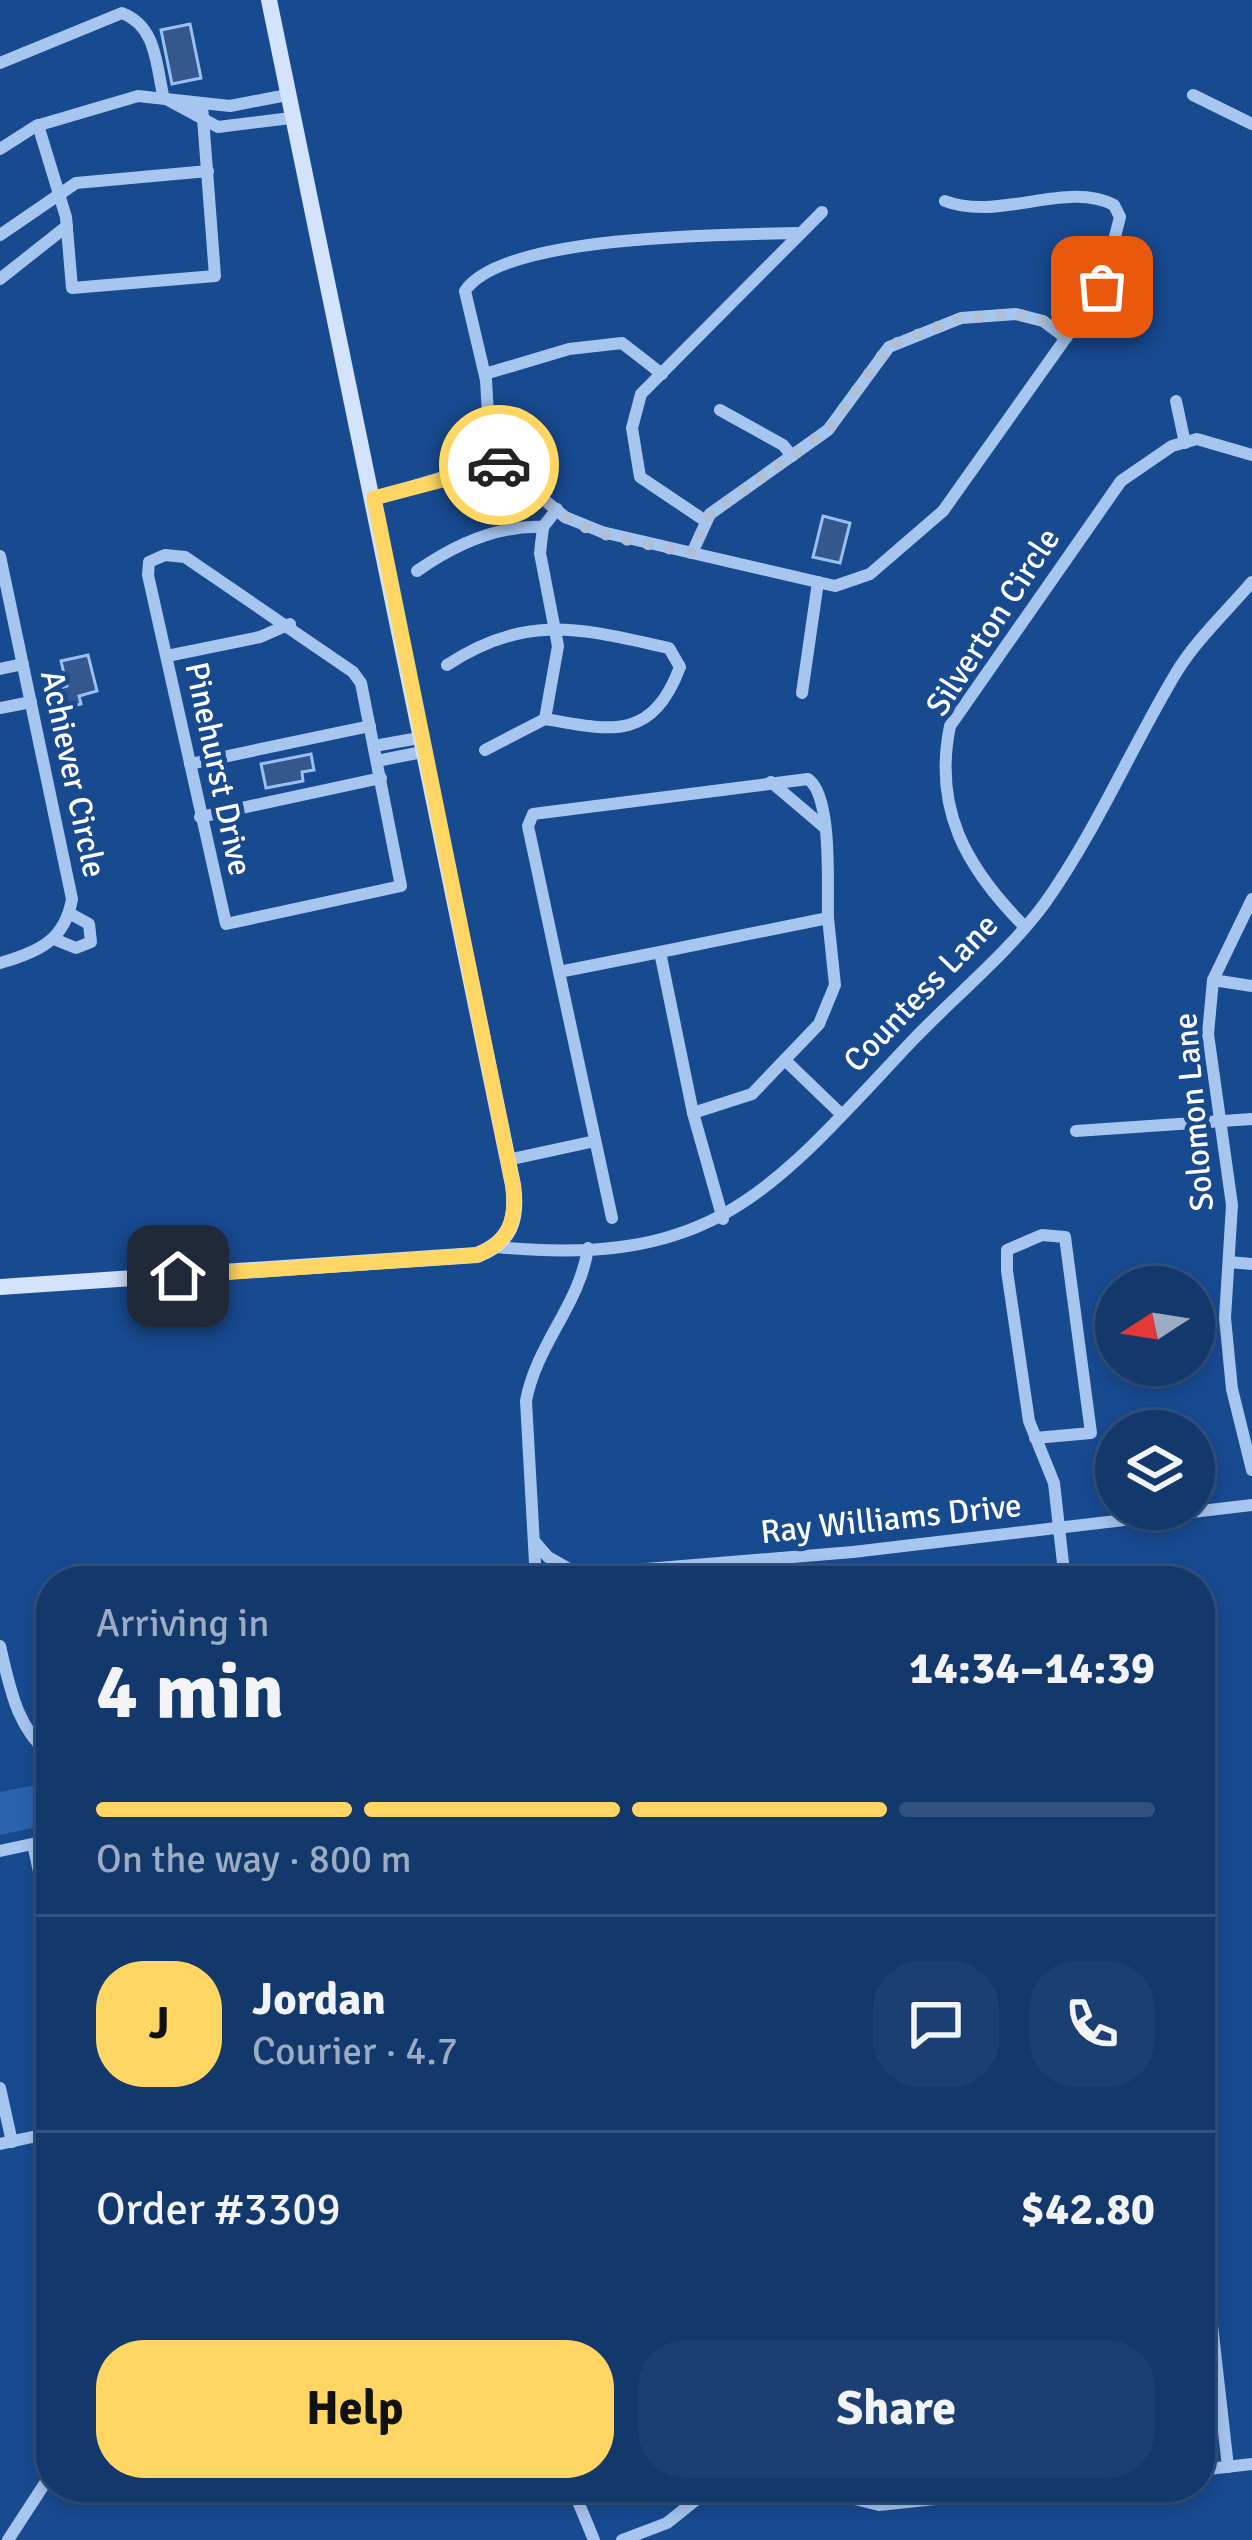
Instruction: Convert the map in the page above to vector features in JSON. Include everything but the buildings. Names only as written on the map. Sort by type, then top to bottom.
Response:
[{"type":"main road","points":[[0,1288],[422,1259],[496,1247],[514,1213],[508,1160],[374,498],[268,0]]},
{"type":"street","points":[[0,63],[122,13],[137,19],[150,37],[163,95],[203,121],[218,127],[291,118]]},
{"type":"street","points":[[0,148],[38,125],[105,104],[163,95],[230,106],[287,95]]},
{"type":"street","points":[[1192,95],[1252,124]]},
{"type":"street","points":[[38,125],[68,226],[72,288],[215,276],[202,105]]},
{"type":"street","points":[[0,235],[60,189],[99,178],[208,171]]},
{"type":"street","points":[[374,498],[491,466],[513,470],[557,509],[602,532],[818,582],[848,584],[870,574],[943,511],[1066,338],[1109,272],[1120,217],[1114,205],[1091,197],[971,211],[945,201]]},
{"type":"street","points":[[704,520],[640,477],[634,464],[632,428],[641,394],[796,232],[822,212]]},
{"type":"street","points":[[0,280],[68,226]]},
{"type":"street","points":[[491,466],[485,374],[465,291],[474,278],[538,254],[636,242],[796,232]]},
{"type":"street","points":[[692,553],[704,520],[833,424],[889,346],[961,318],[1016,314],[1043,321],[1066,338]]},
{"type":"street","points":[[485,374],[569,349],[622,343],[662,374]]},
{"type":"street","points":[[1176,401],[1185,442],[1197,439],[1252,455]]},
{"type":"street","points":[[720,410],[783,445],[792,456]]},
{"type":"street","name":"Silverton Circle","points":[[1023,925],[990,891],[964,853],[941,769],[950,727],[1121,481],[1185,442]]},
{"type":"street","points":[[545,719],[558,646],[540,553],[543,527],[557,509]]},
{"type":"street","points":[[417,571],[446,551],[489,534],[543,527]]},
{"type":"street","name":"Achiever Circle","points":[[0,556],[70,879],[69,913],[54,939]]},
{"type":"street","name":"Pinehurst Drive","points":[[185,557],[290,624],[353,672],[370,726],[401,886],[234,926],[221,917],[167,656],[148,574],[154,558],[185,557]]},
{"type":"street","points":[[802,693],[818,582]]},
{"type":"street","name":"Countess Lane","points":[[496,1247],[631,1244],[722,1219],[780,1180],[1055,886],[1179,669],[1252,582]]},
{"type":"street","points":[[167,656],[260,637],[290,624]]},
{"type":"street","points":[[447,664],[487,639],[573,628],[669,648],[680,667],[669,695],[636,725],[598,729],[545,719],[485,750]]},
{"type":"street","points":[[0,669],[22,664]]},
{"type":"street","points":[[0,708],[31,702]]},
{"type":"street","points":[[190,764],[370,726]]},
{"type":"street","points":[[376,754],[421,745]]},
{"type":"street","points":[[200,817],[381,778]]},
{"type":"street","points":[[612,1219],[528,826],[533,814],[808,779],[818,785],[824,828],[835,985],[830,1005],[787,1062],[752,1094],[693,1113]]},
{"type":"street","points":[[771,782],[824,828]]},
{"type":"street","name":"Solomon Lane","points":[[1252,899],[1213,980],[1208,1034],[1232,1205],[1226,1318],[1232,1389],[1252,1470]]},
{"type":"street","points":[[0,963],[43,949],[54,939],[76,947],[91,942],[88,925],[69,913]]},
{"type":"street","points":[[559,973],[828,919]]},
{"type":"street","points":[[660,952],[693,1113],[722,1219]]},
{"type":"street","points":[[1213,980],[1252,986]]},
{"type":"street","points":[[787,1062],[842,1115]]},
{"type":"street","points":[[1076,1131],[1252,1119]]},
{"type":"street","points":[[508,1160],[595,1141]]},
{"type":"street","points":[[1035,1438],[1091,1433],[1065,1238],[1042,1235],[1007,1250],[1035,1438],[1054,1483],[1062,1566]]},
{"type":"street","points":[[535,1566],[529,1387],[584,1275],[588,1248]]},
{"type":"street","points":[[1229,1262],[1252,1264]]},
{"type":"street","name":"Ray Williams Drive","points":[[762,1566],[1252,1505]]},
{"type":"street","points":[[534,1541],[561,1566]]},
{"type":"street","points":[[0,1646],[14,1706],[36,1743]]},
{"type":"street","points":[[0,1851],[36,1843]]},
{"type":"street","points":[[33,1844],[36,1858]]},
{"type":"street","points":[[0,2089],[6,2143],[36,2137]]},
{"type":"street","points":[[1215,2379],[1228,2467]]},
{"type":"street","points":[[1215,2468],[1252,2464]]},
{"type":"street","points":[[8,2540],[36,2497]]},
{"type":"street","points":[[578,2502],[594,2540]]},
{"type":"street","points":[[622,2540],[667,2523],[693,2502]]},
{"type":"street","points":[[867,2502],[907,2502]]},
{"type":"shaded area","points":[[190,24],[201,78],[172,84],[161,30]]},
{"type":"shaded area","points":[[823,516],[850,523],[840,563],[813,557]]},
{"type":"shaded area","points":[[88,655],[97,691],[79,696],[81,704],[59,710],[54,690],[67,686],[61,661]]},
{"type":"shaded area","points":[[311,754],[314,770],[302,772],[303,781],[266,788],[261,764]]},
{"type":"shaded area","points":[[36,1785],[36,1827],[0,1835],[0,1792]]},
{"type":"way so far","points":[[499,465],[525,478],[566,517],[602,532],[692,553],[704,520],[828,430],[889,346],[961,318],[1016,314],[1043,321],[1066,338],[1102,287]]},
{"type":"route","points":[[178,1276],[477,1255],[496,1247],[510,1230],[513,1185],[417,729],[374,498],[473,468],[499,465]]}]
